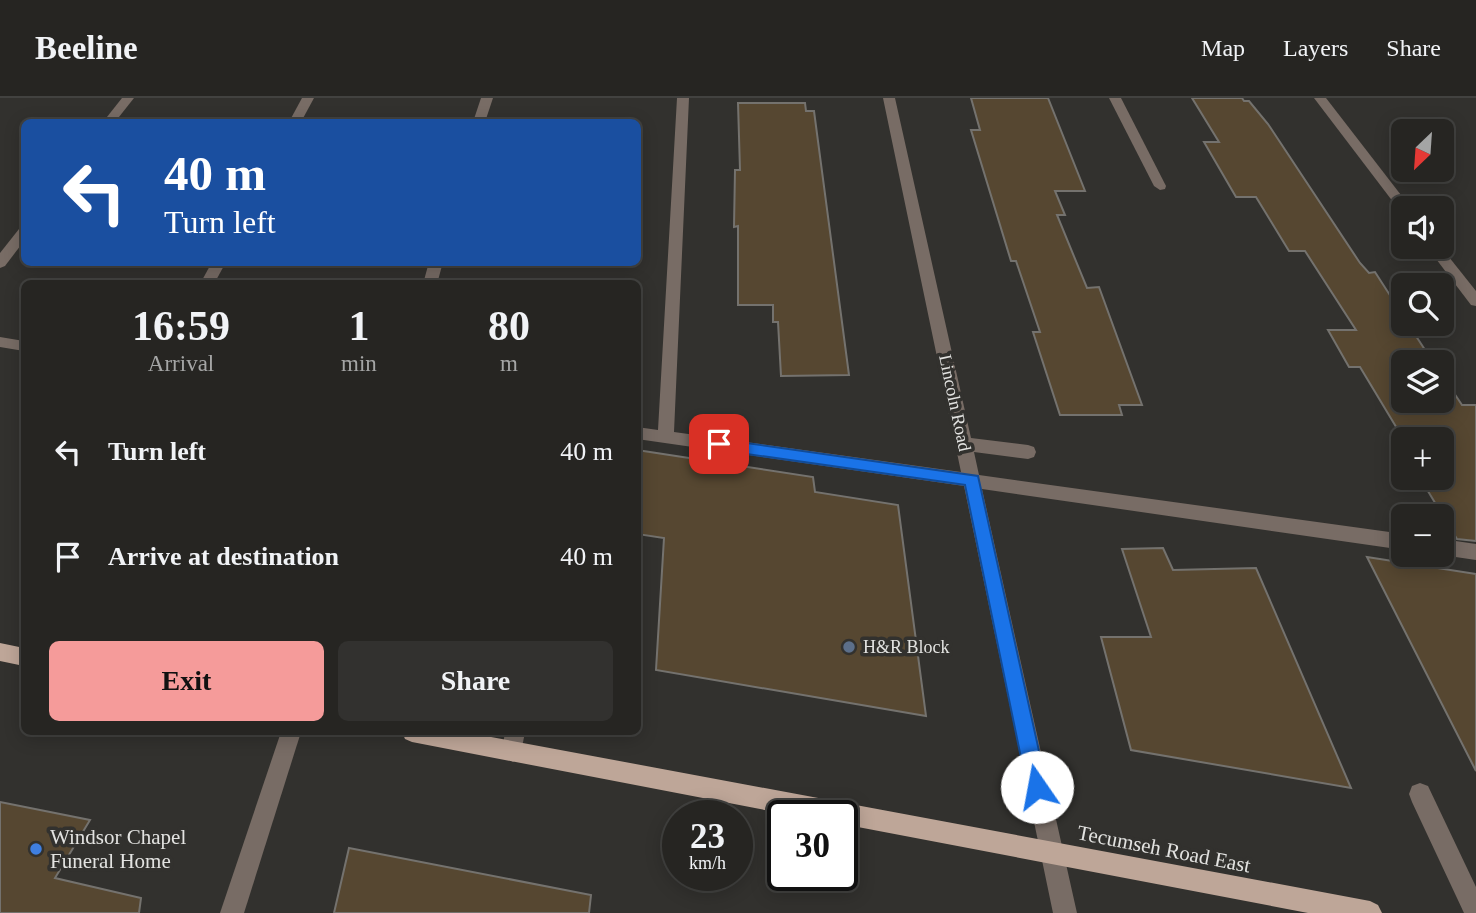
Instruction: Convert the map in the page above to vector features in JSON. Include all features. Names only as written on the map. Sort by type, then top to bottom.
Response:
[{"type":"main road","points":[[0,652],[21,656]]},
{"type":"main road","name":"Tecumseh Road East","points":[[446,735],[514,741],[1052,853],[1370,913]]},
{"type":"street","points":[[111,119],[128,98]]},
{"type":"street","points":[[297,119],[308,98]]},
{"type":"street","points":[[480,119],[487,98]]},
{"type":"street","points":[[666,437],[683,98]]},
{"type":"street","name":"Lincoln Road","points":[[889,98],[1065,913]]},
{"type":"street","points":[[1115,98],[1160,186]]},
{"type":"street","points":[[1320,98],[1396,196]]},
{"type":"street","points":[[0,263],[21,236]]},
{"type":"street","points":[[1443,259],[1476,301]]},
{"type":"street","points":[[0,342],[21,346]]},
{"type":"street","points":[[641,434],[1391,540]]},
{"type":"street","points":[[964,444],[1028,452]]},
{"type":"street","points":[[1454,549],[1476,552]]},
{"type":"street","points":[[232,913],[290,735]]},
{"type":"street","points":[[1420,794],[1476,913]]},
{"type":"building","points":[[971,98],[1048,98],[1085,191],[1055,191],[1065,215],[1057,215],[1087,288],[1099,287],[1142,405],[1119,405],[1122,415],[1060,415],[1033,332],[1040,332],[1016,261],[1011,261],[971,130],[980,130]]},
{"type":"building","points":[[1192,98],[1242,98],[1249,101],[1268,124],[1360,263],[1369,273],[1375,272],[1391,297],[1391,336],[1416,336],[1425,350],[1391,350],[1391,413],[1454,413],[1454,393],[1462,405],[1476,405],[1476,541],[1457,539],[1454,534],[1454,504],[1436,504],[1427,490],[1454,490],[1454,427],[1396,427],[1360,367],[1349,367],[1328,330],[1356,330],[1305,251],[1289,251],[1256,197],[1236,197],[1204,142],[1219,142]]},
{"type":"building","points":[[738,103],[805,103],[806,111],[814,111],[849,375],[781,376],[778,322],[773,322],[773,305],[738,305],[738,226],[734,227],[735,170],[740,170]]},
{"type":"building","points":[[641,451],[813,477],[815,492],[898,505],[926,716],[656,670],[664,538],[641,535]]},
{"type":"building","points":[[1163,548],[1173,570],[1256,568],[1351,788],[1131,750],[1101,637],[1151,637],[1122,549]]},
{"type":"building","points":[[1367,557],[1391,561],[1391,567],[1431,567],[1476,574],[1476,771]]},
{"type":"building","name":"Windsor Chapel Funeral Home","points":[[0,802],[90,820],[55,878],[141,898],[139,913],[0,913]]},
{"type":"building","points":[[349,848],[591,895],[589,913],[334,913]]},
{"type":"place","name":"H&R Block","points":[[849,647]]},
{"type":"place","name":"Windsor Chapel Funeral Home","points":[[36,849]]},
{"type":"route","points":[[719,444],[972,480],[1037,787]]}]
